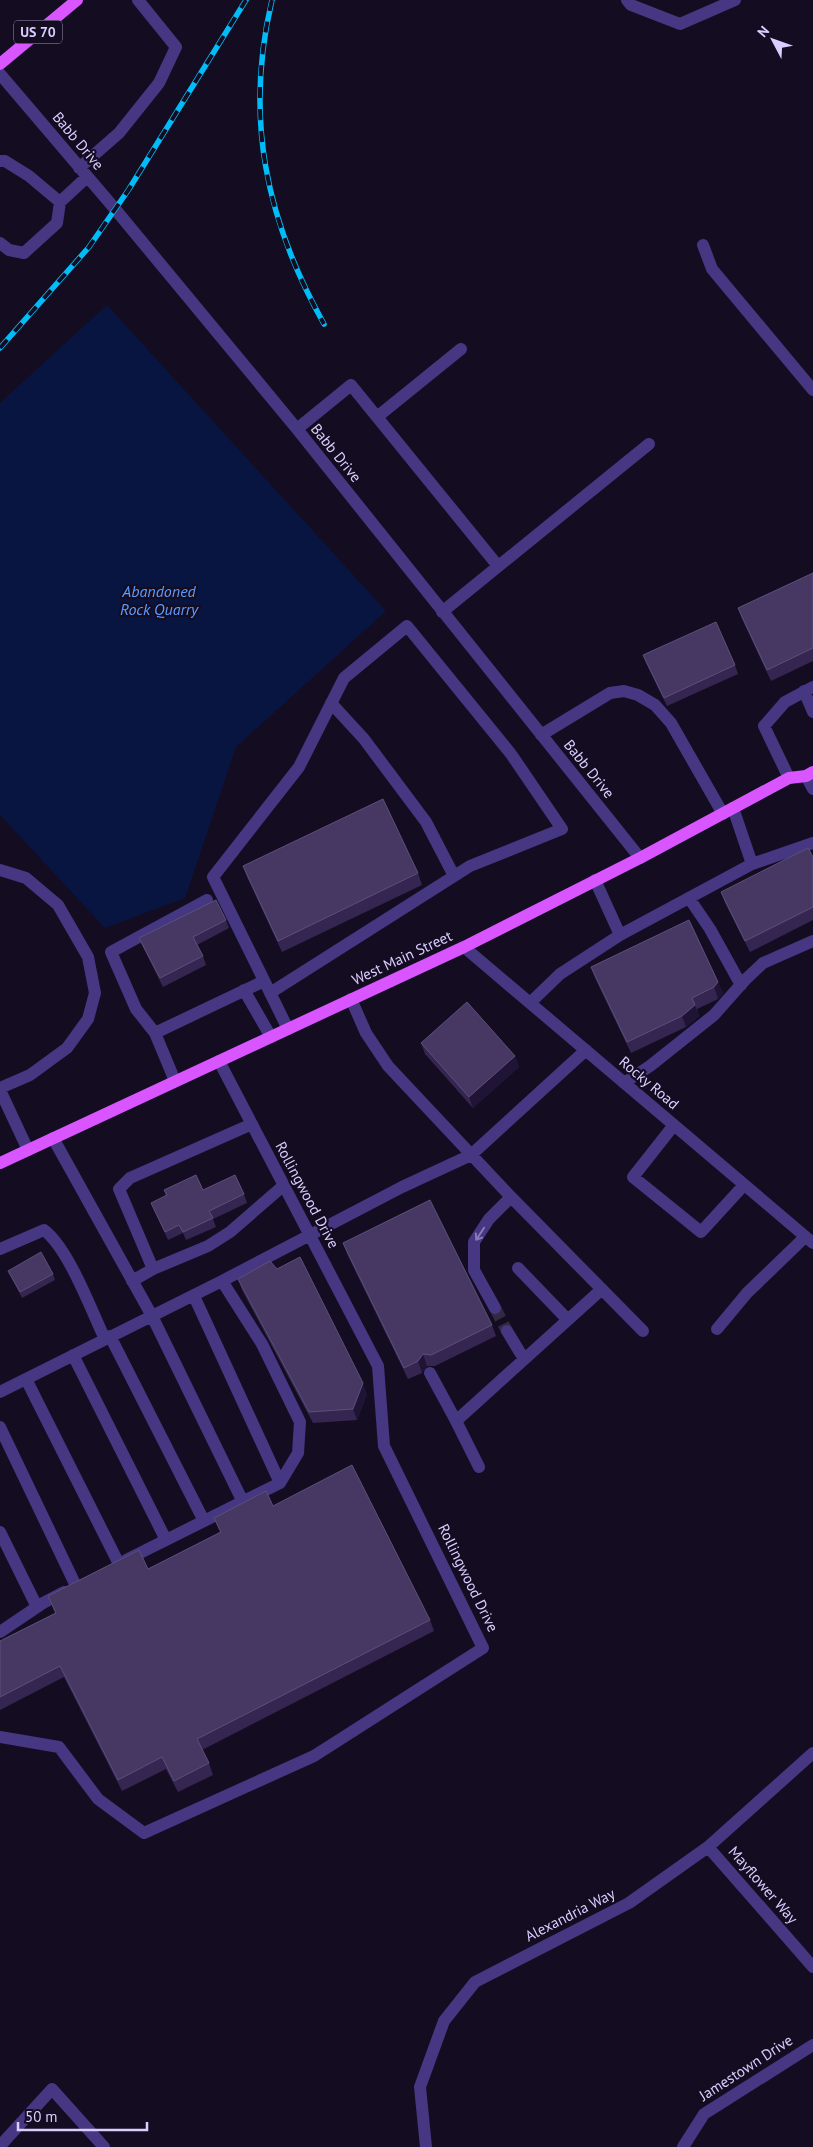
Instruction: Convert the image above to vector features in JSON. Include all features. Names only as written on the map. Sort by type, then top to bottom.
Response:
[{"type":"main road","name":"US 70","points":[[0,64],[77,0]]},
{"type":"main road","name":"West Main Street","points":[[0,1163],[464,947],[640,858],[789,778],[810,774]]},
{"type":"street","points":[[0,243],[9,250],[24,253],[57,223],[60,202],[83,172],[119,134],[159,83],[176,47],[138,0]]},
{"type":"street","points":[[627,0],[631,5],[680,24],[735,0]]},
{"type":"street","name":"Babb Drive","points":[[0,74],[297,430],[640,858]]},
{"type":"street","points":[[0,161],[5,161],[29,176],[60,202]]},
{"type":"street","points":[[704,244],[712,269],[813,390]]},
{"type":"street","points":[[377,417],[461,349]]},
{"type":"street","points":[[297,430],[351,386],[498,566]]},
{"type":"street","points":[[442,612],[649,444]]},
{"type":"street","points":[[270,993],[470,866],[562,829],[510,754],[407,626],[344,678],[299,767],[213,877],[264,981],[270,993],[288,1029]]},
{"type":"street","points":[[789,778],[764,726],[785,702],[808,689],[813,712]]},
{"type":"street","points":[[541,735],[610,693],[624,691],[638,695],[655,705],[671,723],[728,811],[752,864]]},
{"type":"street","points":[[331,703],[364,739],[426,822],[454,876]]},
{"type":"street","points":[[810,774],[813,789]]},
{"type":"street","points":[[530,1003],[560,974],[620,935],[752,864],[813,843]]},
{"type":"street","points":[[0,870],[26,878],[58,905],[88,958],[94,993],[88,1019],[67,1048],[30,1075],[0,1089],[28,1150]]},
{"type":"street","points":[[595,880],[620,935]]},
{"type":"street","points":[[689,898],[710,929],[741,985]]},
{"type":"street","points":[[175,1081],[155,1033],[136,1009],[111,952],[207,900]]},
{"type":"street","points":[[624,1083],[650,1066],[714,1015],[763,963],[813,941]]},
{"type":"street","name":"Rocky Road","points":[[464,947],[809,1240]]},
{"type":"street","points":[[155,1033],[264,981]]},
{"type":"street","points":[[244,990],[271,1037]]},
{"type":"street","points":[[351,999],[366,1033],[388,1066],[471,1155],[644,1331]]},
{"type":"street","points":[[0,1392],[194,1296],[402,1187],[471,1155],[586,1050]]},
{"type":"street","name":"Rollingwood Drive","points":[[0,1737],[59,1747],[98,1799],[144,1833],[314,1756],[483,1648],[384,1446],[378,1366],[219,1061]]},
{"type":"street","points":[[153,1269],[119,1189],[130,1178],[252,1124]]},
{"type":"street","points":[[674,1126],[633,1177],[701,1232],[744,1185]]},
{"type":"street","points":[[53,1138],[152,1316],[243,1502]]},
{"type":"street","points":[[132,1281],[153,1269],[216,1241],[230,1232],[283,1186]]},
{"type":"street","points":[[495,1308],[474,1270],[474,1242],[489,1219],[512,1197]]},
{"type":"street","points":[[0,1249],[44,1230],[53,1237],[64,1252],[204,1521]]},
{"type":"street","points":[[717,1329],[747,1293],[809,1240]]},
{"type":"street","points":[[518,1268],[568,1320]]},
{"type":"street","points":[[26,1379],[115,1566],[280,1483],[298,1453],[300,1422],[262,1344],[222,1281]]},
{"type":"street","points":[[456,1421],[602,1289]]},
{"type":"street","points":[[194,1296],[280,1483]]},
{"type":"street","points":[[507,1331],[524,1359]]},
{"type":"street","points":[[74,1355],[166,1540]]},
{"type":"street","points":[[430,1373],[479,1467]]},
{"type":"street","points":[[0,1427],[80,1584],[37,1607],[0,1632]]},
{"type":"street","points":[[0,1532],[37,1607]]},
{"type":"street","name":"Alexandria Way","points":[[426,2147],[420,2087],[444,2022],[475,1982],[629,1903],[708,1847],[813,1753]]},
{"type":"street","name":"Mayflower Way","points":[[708,1847],[813,1966]]},
{"type":"street","name":"Jamestown Drive","points":[[683,2147],[704,2114],[813,2045]]},
{"type":"street","points":[[0,2146],[52,2088],[104,2147]]},
{"type":"water","name":"Abandoned Rock Quarry","points":[[107,305],[386,611],[236,747],[185,898],[105,928],[0,815],[0,403]]},
{"type":"building","points":[[813,573],[813,648],[767,670],[738,608]]},
{"type":"building","points":[[716,622],[735,665],[664,698],[643,655]]},
{"type":"building","points":[[383,799],[418,873],[278,941],[243,866]]},
{"type":"building","points":[[808,848],[813,857],[813,907],[745,941],[721,892]]},
{"type":"building","points":[[216,900],[226,920],[193,937],[203,956],[160,978],[139,938]]},
{"type":"building","points":[[689,920],[718,982],[714,987],[692,998],[695,1005],[682,1016],[627,1042],[591,967]]},
{"type":"building","points":[[467,1002],[515,1056],[469,1097],[421,1043]]},
{"type":"building","points":[[196,1175],[203,1190],[235,1175],[244,1194],[209,1211],[213,1218],[183,1232],[179,1225],[165,1232],[151,1203],[167,1195],[164,1190]]},
{"type":"building","points":[[430,1200],[492,1325],[431,1355],[423,1354],[418,1361],[404,1368],[343,1243]]},
{"type":"building","points":[[41,1252],[53,1274],[20,1292],[8,1271]]},
{"type":"building","points":[[300,1257],[363,1383],[353,1409],[309,1412],[238,1279],[270,1261],[277,1269]]},
{"type":"building","points":[[352,1465],[430,1620],[197,1739],[209,1763],[174,1781],[162,1757],[118,1780],[60,1666],[0,1697],[0,1641],[56,1613],[48,1596],[139,1550],[148,1569],[221,1532],[214,1518],[266,1491],[273,1506]]},
{"type":"tunnel","points":[[495,1308],[507,1331]]},
{"type":"railway","points":[[0,348],[89,247],[129,189],[246,0]]},
{"type":"railway","points":[[272,0],[264,43],[260,85],[261,127],[266,167],[275,207],[287,246],[324,324]]}]
